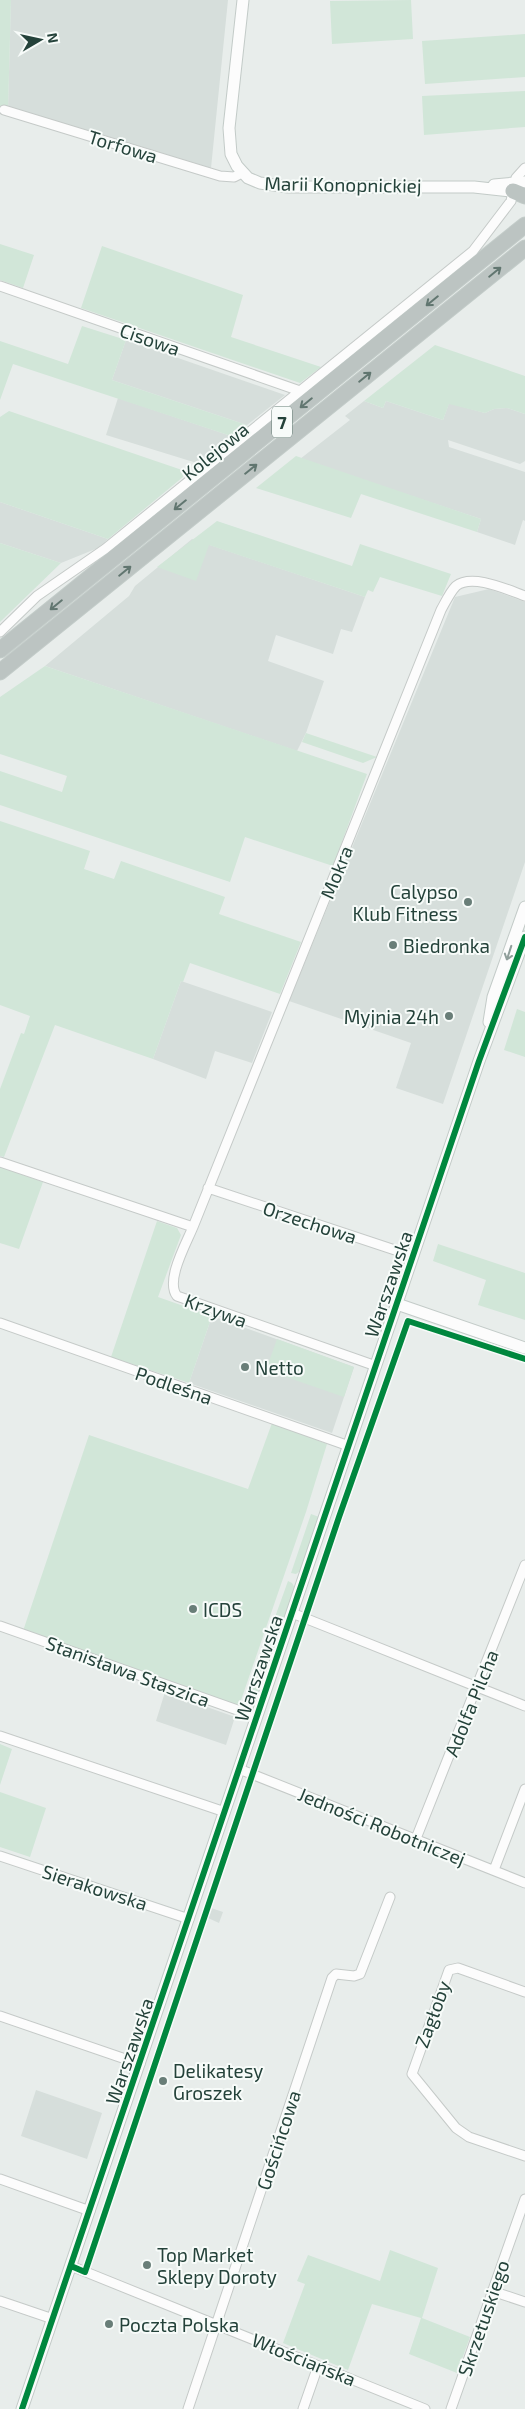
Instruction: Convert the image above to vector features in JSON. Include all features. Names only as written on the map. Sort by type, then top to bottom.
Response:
[{"type":"highway","name":"Kolejowa","points":[[0,650],[525,226]]},
{"type":"highway","name":"Kolejowa","points":[[0,672],[525,248]]},
{"type":"street","name":"Marii Konopnickiej","points":[[242,0],[229,128],[232,154],[242,173],[255,182],[288,187],[474,187],[520,189]]},
{"type":"street","name":"Torfowa","points":[[4,110],[220,176],[234,177],[242,173]]},
{"type":"street","points":[[0,632],[37,596],[106,549],[473,251],[520,189],[525,168]]},
{"type":"street","name":"Cisowa","points":[[0,286],[300,391]]},
{"type":"street","name":"Mokra","points":[[193,1227],[441,610],[455,587],[472,581],[487,583],[525,596]]},
{"type":"street","name":"Warszawska","points":[[486,1041],[493,997],[525,907]]},
{"type":"street","name":"Warszawska","points":[[22,2409],[486,1041],[525,937]]},
{"type":"street","points":[[0,1162],[193,1227]]},
{"type":"street","name":"Orzechowa","points":[[208,1188],[413,1256]]},
{"type":"street","name":"Krzywa","points":[[193,1227],[173,1277],[173,1291],[182,1300],[376,1366]]},
{"type":"street","points":[[397,1304],[525,1348]]},
{"type":"street","name":"Podleśna","points":[[0,1323],[349,1446]]},
{"type":"street","name":"Adolfa Pilcha","points":[[416,1841],[525,1565]]},
{"type":"street","points":[[292,1613],[525,1706]]},
{"type":"street","name":"Stanisława Staszica","points":[[0,1626],[257,1717]]},
{"type":"street","points":[[0,1736],[225,1812]]},
{"type":"street","name":"Jedności Robotniczej","points":[[239,1769],[525,1883]]},
{"type":"street","points":[[494,1870],[525,1790]]},
{"type":"street","name":"Sierakowska","points":[[0,1856],[189,1919]]},
{"type":"street","name":"Gościńcowa","points":[[188,2409],[332,1978],[336,1974],[354,1976],[360,1974],[390,1897]]},
{"type":"street","name":"Zagłoby","points":[[525,1992],[458,1968],[449,1970],[413,2069],[413,2078],[442,2113],[469,2138],[525,2156]]},
{"type":"street","points":[[0,2016],[140,2064]]},
{"type":"street","points":[[0,2179],[90,2211]]},
{"type":"street","name":"Skrzetuskiego","points":[[451,2409],[525,2199]]},
{"type":"street","name":"Włościańska","points":[[71,2266],[425,2409]]},
{"type":"street","points":[[492,2291],[525,2302]]},
{"type":"street","points":[[0,2301],[53,2319]]},
{"type":"street","points":[[303,2409],[318,2366]]},
{"type":"shaded area","points":[[11,0],[228,0],[211,168],[80,128],[8,110]]},
{"type":"shaded area","points":[[126,340],[285,395],[247,425],[112,380]]},
{"type":"shaded area","points":[[118,398],[234,437],[200,464],[106,435]]},
{"type":"shaded area","points":[[364,401],[383,408],[386,401],[443,420],[449,403],[485,413],[494,409],[507,408],[525,414],[525,461],[520,464],[448,440],[449,447],[525,472],[525,521],[523,520],[515,545],[477,532],[481,519],[300,459],[350,420],[345,416]]},
{"type":"shaded area","points":[[0,502],[108,539],[98,548],[61,563],[0,543]]},
{"type":"shaded area","points":[[192,539],[365,597],[352,632],[341,629],[333,654],[276,635],[268,661],[324,681],[306,733],[297,751],[45,666],[129,596],[135,586]]},
{"type":"shaded area","points":[[489,589],[525,602],[525,862],[443,1104],[396,1088],[411,1043],[289,1001],[455,597]]},
{"type":"shaded area","points":[[181,981],[272,1012],[252,1063],[215,1051],[206,1079],[153,1059]]},
{"type":"shaded area","points":[[212,1316],[354,1367],[332,1433],[189,1383]]},
{"type":"shaded area","points":[[165,1692],[235,1717],[226,1745],[156,1721]]},
{"type":"shaded area","points":[[211,1908],[223,1912],[219,1923],[208,1918]]},
{"type":"shaded area","points":[[36,2090],[102,2113],[87,2159],[21,2136]]},
{"type":"green space","points":[[0,0],[11,0],[8,110],[0,107]]},
{"type":"green space","points":[[411,0],[413,39],[332,44],[330,1]]},
{"type":"green space","points":[[525,34],[525,77],[425,84],[422,41]]},
{"type":"green space","points":[[525,91],[525,127],[424,135],[422,96]]},
{"type":"green space","points":[[0,244],[34,255],[23,288],[0,280]]},
{"type":"green space","points":[[102,246],[243,295],[231,337],[321,367],[300,383],[81,308]]},
{"type":"green space","points":[[82,326],[126,340],[112,380],[247,425],[234,437],[13,364],[0,400],[0,341],[68,364]]},
{"type":"green space","points":[[435,345],[525,376],[525,414],[507,408],[494,409],[485,413],[449,404],[443,420],[386,401],[383,408],[364,401]]},
{"type":"green space","points":[[9,411],[182,470],[183,477],[108,539],[0,502],[0,417]]},
{"type":"green space","points":[[296,456],[481,519],[477,532],[361,494],[351,518],[256,488]]},
{"type":"green space","points":[[217,521],[352,566],[360,544],[451,574],[442,596],[380,577],[373,592],[368,590],[365,597],[209,545],[196,581],[157,567]]},
{"type":"green space","points":[[0,543],[61,563],[0,622]]},
{"type":"green space","points":[[45,666],[367,774],[333,866],[245,837],[230,882],[0,805],[0,771],[62,792],[67,776],[0,754],[0,697]]},
{"type":"green space","points":[[306,733],[377,757],[363,763],[302,742]]},
{"type":"green space","points":[[0,821],[90,851],[84,869],[114,879],[121,861],[225,897],[219,914],[301,942],[280,994],[190,963],[183,982],[181,981],[153,1059],[55,1025],[4,1157],[0,1156],[0,1089],[21,1033],[24,1034],[30,1016],[0,1005]]},
{"type":"green space","points":[[517,1009],[525,1012],[525,1057],[504,1050]]},
{"type":"green space","points":[[0,1167],[43,1182],[19,1249],[0,1243]]},
{"type":"green space","points":[[157,1221],[177,1228],[181,1235],[158,1297],[212,1316],[189,1383],[111,1357]]},
{"type":"green space","points":[[438,1244],[525,1273],[525,1320],[478,1305],[486,1280],[433,1261]]},
{"type":"green space","points":[[277,1339],[354,1367],[344,1397],[266,1370]]},
{"type":"green space","points":[[272,1423],[327,1444],[306,1512],[239,1706],[23,1631],[89,1435],[248,1489]]},
{"type":"green space","points":[[311,1514],[319,1517],[300,1571],[296,1574],[291,1573]]},
{"type":"green space","points":[[288,1581],[295,1588],[281,1629],[275,1632],[270,1631]]},
{"type":"green space","points":[[267,1640],[273,1641],[274,1646],[255,1701],[244,1707]]},
{"type":"green space","points":[[0,1744],[12,1749],[0,1785]]},
{"type":"green space","points":[[0,1792],[46,1808],[30,1857],[0,1847]]},
{"type":"green space","points":[[390,2250],[438,2268],[422,2318],[470,2337],[457,2373],[409,2354],[421,2318],[372,2304],[348,2370],[283,2343],[305,2284],[297,2281],[308,2255],[380,2281]]},
{"type":"cycle path","points":[[22,2409],[479,1061],[525,937]]},
{"type":"cycle path","points":[[71,2266],[85,2272],[339,1517],[408,1321],[525,1359]]},
{"type":"place","name":"Calypso Klub Fitness","points":[[468,902]]},
{"type":"place","name":"Biedronka","points":[[393,945]]},
{"type":"place","name":"Myjnia 24h","points":[[449,1016]]},
{"type":"place","name":"Netto","points":[[245,1367]]},
{"type":"place","name":"ICDS","points":[[193,1609]]},
{"type":"place","name":"Delikatesy Groszek","points":[[163,2081]]},
{"type":"place","name":"Top Market Sklepy Doroty","points":[[147,2265]]},
{"type":"place","name":"Poczta Polska","points":[[109,2324]]}]
